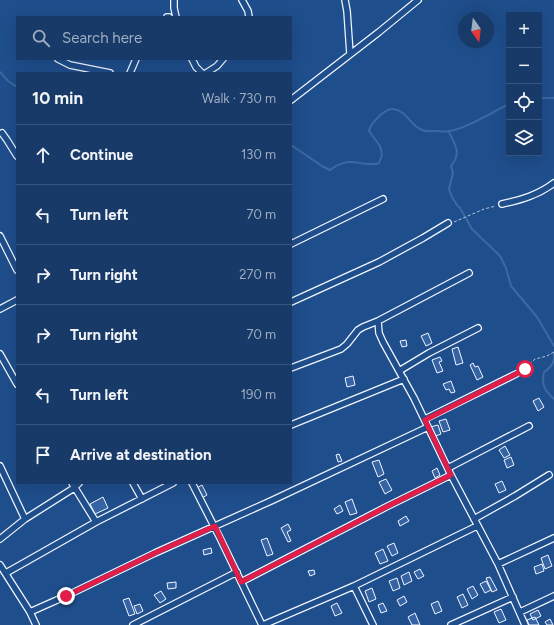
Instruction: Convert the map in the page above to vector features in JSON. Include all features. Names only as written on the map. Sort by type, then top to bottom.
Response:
[{"type":"street","points":[[174,0],[176,16]]},
{"type":"street","points":[[242,0],[250,16]]},
{"type":"street","points":[[345,0],[350,54]]},
{"type":"street","points":[[292,99],[385,28],[418,0]]},
{"type":"street","points":[[60,60],[70,65],[105,72]]},
{"type":"street","points":[[130,72],[136,60]]},
{"type":"street","points":[[192,60],[201,72]]},
{"type":"street","points":[[208,72],[217,66],[222,60]]},
{"type":"street","points":[[2,134],[16,154]]},
{"type":"street","points":[[502,204],[528,198],[543,191],[554,183]]},
{"type":"street","points":[[292,244],[383,199]]},
{"type":"street","points":[[292,302],[379,262],[448,223]]},
{"type":"street","points":[[0,236],[16,268]]},
{"type":"street","points":[[292,368],[341,349],[358,330],[469,273]]},
{"type":"street","points":[[0,309],[16,301]]},
{"type":"street","points":[[378,321],[378,328],[381,338],[425,420],[451,475],[498,564],[525,625]]},
{"type":"street","points":[[399,371],[478,328]]},
{"type":"street","points":[[0,354],[16,382]]},
{"type":"street","points":[[425,420],[516,374]]},
{"type":"street","points":[[292,425],[404,380]]},
{"type":"street","points":[[448,468],[530,426]]},
{"type":"street","points":[[30,612],[428,427]]},
{"type":"street","points":[[0,466],[26,519]]},
{"type":"street","points":[[474,519],[515,496],[549,474]]},
{"type":"street","points":[[241,582],[451,475]]},
{"type":"street","points":[[134,484],[142,499]]},
{"type":"street","points":[[6,573],[96,522],[170,484]]},
{"type":"street","points":[[193,484],[215,526],[262,625],[354,586],[478,526]]},
{"type":"street","points":[[0,539],[73,485],[96,522]]},
{"type":"street","points":[[498,564],[554,538]]},
{"type":"street","points":[[0,565],[30,612],[35,625]]},
{"type":"street","points":[[133,625],[237,572]]},
{"type":"street","points":[[354,586],[374,625]]},
{"type":"street","points":[[520,612],[554,596]]},
{"type":"street","points":[[451,625],[513,597]]},
{"type":"path","points":[[448,223],[502,204]]},
{"type":"path","points":[[516,374],[525,369],[535,359],[547,356],[554,352]]},
{"type":"building","points":[[428,333],[432,343],[426,346],[421,336]]},
{"type":"building","points":[[406,340],[407,346],[402,347],[400,341]]},
{"type":"building","points":[[458,347],[463,363],[456,365],[452,349]]},
{"type":"building","points":[[440,357],[442,361],[439,362],[443,371],[437,373],[432,360]]},
{"type":"building","points":[[473,363],[475,367],[478,366],[483,377],[477,380],[470,365]]},
{"type":"building","points":[[353,376],[355,385],[347,387],[345,378]]},
{"type":"building","points":[[451,381],[455,392],[451,393],[449,389],[446,390],[443,384]]},
{"type":"building","points":[[539,398],[544,407],[538,411],[533,401]]},
{"type":"building","points":[[446,419],[450,430],[443,432],[439,421]]},
{"type":"building","points":[[438,425],[441,434],[433,437],[430,427]]},
{"type":"building","points":[[505,446],[510,455],[504,458],[499,450]]},
{"type":"building","points":[[339,454],[342,461],[338,462],[336,455]]},
{"type":"building","points":[[511,457],[514,465],[507,468],[504,460]]},
{"type":"building","points":[[379,460],[384,474],[378,477],[372,462]]},
{"type":"building","points":[[437,468],[440,475],[435,478],[432,471]]},
{"type":"building","points":[[386,479],[392,490],[385,494],[379,482]]},
{"type":"building","points":[[502,481],[506,490],[499,493],[495,484]]},
{"type":"building","points":[[202,485],[207,495],[202,498],[197,488]]},
{"type":"building","points":[[103,497],[108,508],[95,514],[90,504]]},
{"type":"building","points":[[352,499],[357,513],[350,515],[345,502]]},
{"type":"building","points":[[340,505],[343,511],[337,514],[334,509]]},
{"type":"building","points":[[406,516],[409,521],[400,526],[398,521]]},
{"type":"building","points":[[288,524],[291,530],[287,532],[291,541],[288,542],[281,528]]},
{"type":"building","points":[[267,538],[273,554],[267,556],[261,540]]},
{"type":"building","points":[[394,543],[398,553],[392,556],[387,546]]},
{"type":"building","points":[[211,548],[212,553],[204,555],[203,550]]},
{"type":"building","points":[[383,549],[388,561],[380,564],[375,553]]},
{"type":"building","points":[[548,555],[552,566],[545,569],[541,558]]},
{"type":"building","points":[[542,564],[544,571],[536,574],[534,567]]},
{"type":"building","points":[[420,569],[424,576],[418,579],[414,572]]},
{"type":"building","points":[[314,570],[315,574],[310,576],[308,571]]},
{"type":"building","points":[[409,572],[412,581],[404,585],[401,576]]},
{"type":"building","points":[[490,577],[497,590],[492,592],[486,578]]},
{"type":"building","points":[[397,578],[400,588],[393,591],[389,581]]},
{"type":"building","points":[[486,581],[491,590],[485,593],[480,584]]},
{"type":"building","points":[[176,582],[176,588],[168,589],[167,583]]},
{"type":"building","points":[[473,586],[478,595],[472,599],[467,589]]},
{"type":"building","points":[[372,588],[376,599],[369,602],[365,591]]},
{"type":"building","points":[[161,591],[166,599],[160,603],[154,595]]},
{"type":"building","points":[[463,594],[468,605],[462,608],[457,597]]},
{"type":"building","points":[[404,596],[407,602],[400,606],[397,600]]},
{"type":"building","points":[[129,598],[135,614],[129,616],[123,600]]},
{"type":"building","points":[[438,601],[442,611],[435,614],[431,604]]},
{"type":"building","points":[[337,603],[342,613],[335,616],[331,606]]},
{"type":"building","points":[[383,603],[387,611],[381,613],[378,605]]},
{"type":"building","points":[[140,604],[143,611],[137,614],[134,606]]},
{"type":"building","points":[[501,609],[506,620],[499,623],[494,612]]},
{"type":"building","points":[[538,610],[541,616],[533,620],[530,614]]},
{"type":"building","points":[[415,613],[420,625],[412,625],[408,617]]},
{"type":"building","points":[[535,617],[539,625],[529,625],[527,620]]},
{"type":"building","points":[[550,619],[553,625],[547,625],[545,622]]},
{"type":"waterway","points":[[0,72],[8,81],[16,86]]},
{"type":"waterway","points":[[542,98],[554,98]]},
{"type":"waterway","points":[[292,146],[330,170],[348,162],[375,164],[379,163],[382,155],[380,146],[369,131],[372,124],[378,117],[390,109],[398,110],[418,128],[424,131],[450,131],[464,127],[506,106]]},
{"type":"waterway","points":[[449,132],[457,153],[451,166],[453,173],[449,189],[452,197],[472,229],[500,256],[506,268],[511,286],[537,317],[554,346]]},
{"type":"waterway","points":[[554,353],[554,358]]},
{"type":"waterway","points":[[554,359],[548,370],[544,372],[543,381],[544,387],[554,399]]},
{"type":"route","points":[[66,596],[215,526],[241,582],[451,475],[425,420],[525,369]]}]
